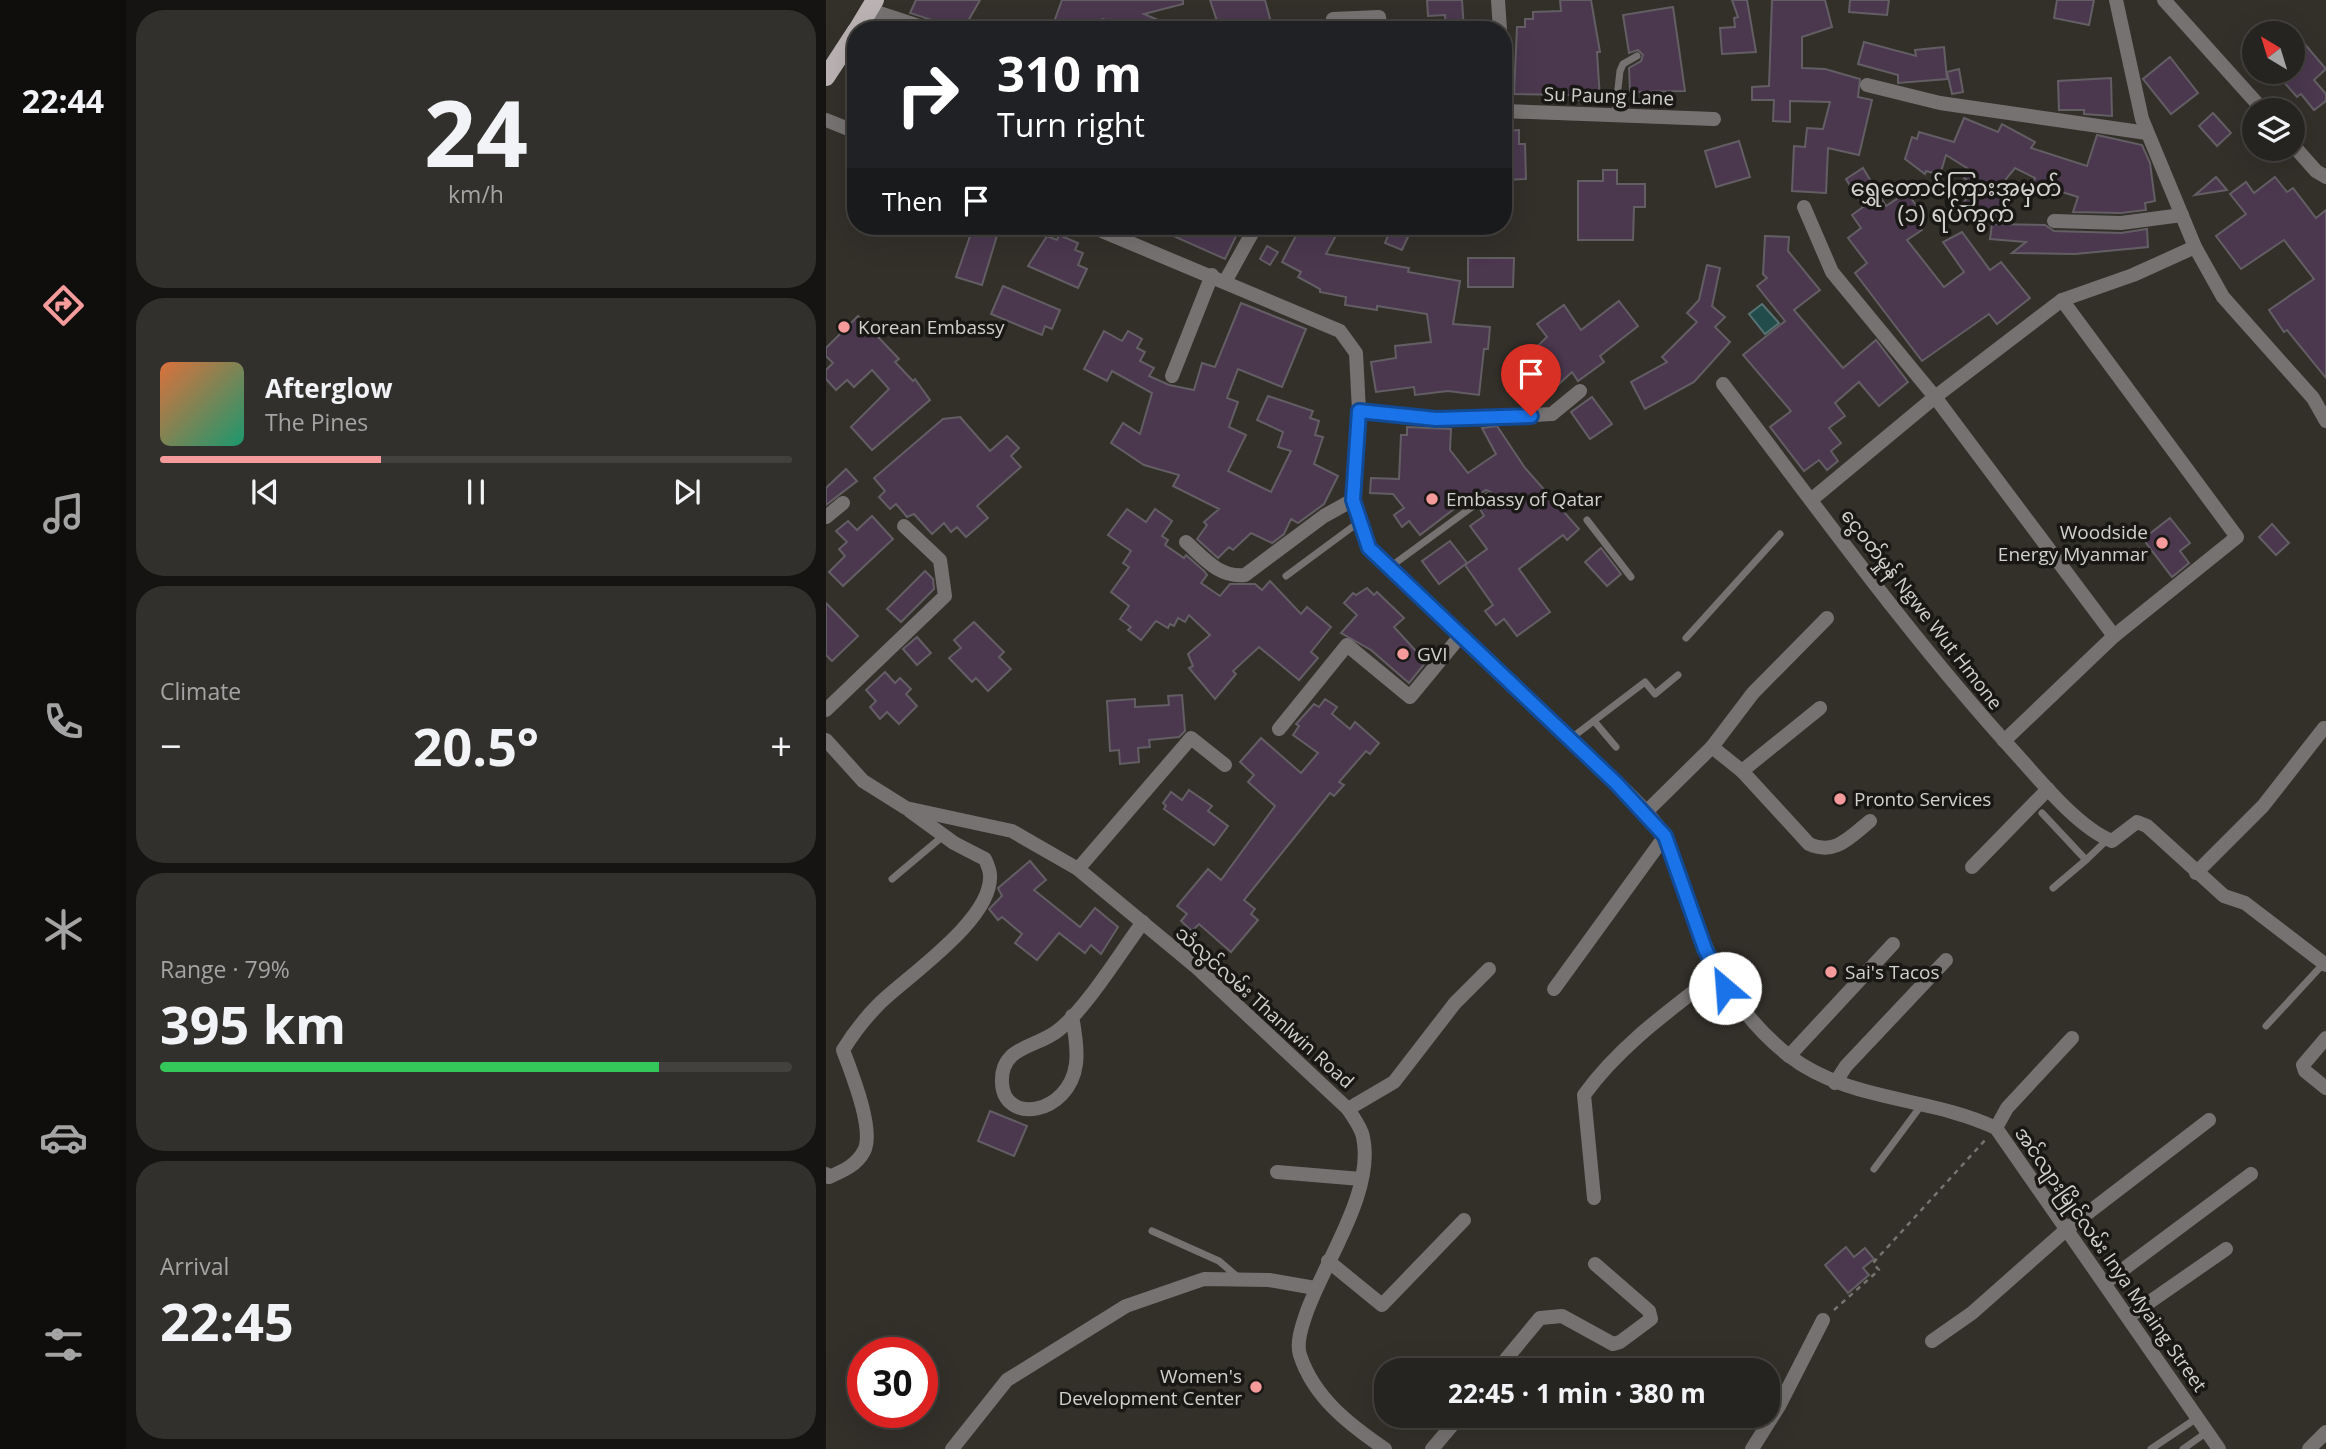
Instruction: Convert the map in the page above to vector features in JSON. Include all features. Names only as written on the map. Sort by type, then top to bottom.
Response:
[{"type":"main road","points":[[864,21],[873,5]]},
{"type":"main road","points":[[826,77],[847,48]]},
{"type":"street","points":[[1498,0],[1499,21]]},
{"type":"street","points":[[2116,0],[2147,133],[2195,247],[2222,297],[2313,398],[2326,421]]},
{"type":"street","points":[[2164,0],[2252,98]]},
{"type":"street","points":[[873,5],[910,21]]},
{"type":"street","points":[[1333,19],[1379,17],[1380,21]]},
{"type":"street","points":[[1867,85],[1940,103],[2147,133]]},
{"type":"street","name":"Su Paung Lane","points":[[1512,111],[1714,119]]},
{"type":"street","points":[[826,120],[847,128]]},
{"type":"street","points":[[2305,159],[2326,177]]},
{"type":"street","points":[[1804,207],[1832,272],[1935,397],[2114,636]]},
{"type":"street","points":[[2054,221],[2122,223],[2182,215]]},
{"type":"street","name":"အင်လျားမြိုင်လမ်း Inya Myaing Street","points":[[1112,235],[1340,331],[1356,353],[1359,411],[1353,500],[1369,548],[1570,739],[1665,836],[1705,949],[1725,988],[1756,1026],[1789,1056],[1835,1083],[1923,1103],[1974,1118],[1996,1128],[2219,1449]]},
{"type":"street","points":[[1172,376],[1219,278],[1250,235]]},
{"type":"street","points":[[1811,500],[1935,397],[2062,300],[2133,275],[2195,247]]},
{"type":"street","points":[[2004,741],[2114,636],[2237,537],[2062,300]]},
{"type":"street","name":"ငွေဝတ်မှုန် Ngwe Wut Hmone","points":[[1723,384],[1960,694],[2048,789],[2101,836],[2108,839]]},
{"type":"street","points":[[1359,411],[1436,419],[1552,414],[1580,391]]},
{"type":"street","points":[[1186,542],[1230,577],[1245,575],[1324,516],[1353,500]]},
{"type":"street","points":[[826,517],[843,503]]},
{"type":"street","points":[[826,710],[945,596],[940,560],[904,526]]},
{"type":"street","points":[[1644,813],[1712,747],[1753,693],[1827,618]]},
{"type":"street","points":[[1279,729],[1347,645],[1410,697],[1461,634]]},
{"type":"street","points":[[1742,771],[1820,708]]},
{"type":"street","points":[[2196,873],[2263,806],[2324,728]]},
{"type":"street","points":[[1078,869],[1191,738],[1225,765]]},
{"type":"street","name":"သံလွင်လမ်း Thanlwin Road","points":[[826,740],[863,781],[906,808],[1012,831],[1078,869],[1195,966],[1348,1109],[1363,1136],[1361,1180],[1352,1211],[1315,1288],[1300,1331],[1299,1353],[1318,1390],[1347,1423],[1385,1449]]},
{"type":"street","points":[[1712,747],[1742,771],[1792,828],[1809,844],[1821,850],[1838,847],[1870,821]]},
{"type":"street","points":[[1972,867],[2048,789]]},
{"type":"street","points":[[826,1174],[829,1177],[851,1167],[865,1150],[866,1132],[843,1050],[856,1027],[957,937],[981,905],[991,876],[985,859],[906,808]]},
{"type":"street","points":[[2108,839],[2112,841],[2137,822],[2147,826],[2224,896],[2245,903],[2325,964]]},
{"type":"street","points":[[1554,989],[1665,836]]},
{"type":"street","points":[[1072,1016],[1076,1065],[1068,1088],[1055,1103],[1039,1109],[1022,1108],[1007,1099],[1002,1085],[1007,1060],[1016,1050],[1055,1033],[1072,1016],[1143,922]]},
{"type":"street","points":[[1789,1056],[1894,944]]},
{"type":"street","points":[[1835,1083],[1846,1066],[1916,995],[1946,960]]},
{"type":"street","points":[[1348,1109],[1394,1082],[1455,1003],[1489,970]]},
{"type":"street","points":[[1594,1198],[1584,1096],[1600,1073],[1659,1018],[1718,973]]},
{"type":"street","points":[[1996,1128],[2007,1108],[2073,1038]]},
{"type":"street","points":[[2326,1038],[2303,1065],[2305,1071],[2326,1088]]},
{"type":"street","points":[[1931,1341],[1972,1312],[2067,1229],[2209,1120]]},
{"type":"street","points":[[1277,1172],[1361,1180]]},
{"type":"street","points":[[2105,1283],[2251,1174]]},
{"type":"street","points":[[1328,1261],[1382,1305],[1464,1220]]},
{"type":"street","points":[[2128,1317],[2226,1249]]},
{"type":"street","points":[[1507,1358],[1540,1318],[1562,1316],[1613,1343],[1620,1342],[1651,1319],[1648,1311],[1595,1264]]},
{"type":"street","points":[[951,1449],[1007,1380],[1126,1306],[1204,1279],[1269,1280],[1315,1288]]},
{"type":"street","points":[[1752,1449],[1779,1406],[1823,1320]]},
{"type":"street","points":[[1433,1449],[1450,1428]]},
{"type":"street","points":[[2309,1449],[2326,1432]]},
{"type":"lane","points":[[1615,116],[1620,71],[1623,64],[1637,56]]},
{"type":"lane","points":[[1390,568],[1487,496]]},
{"type":"lane","points":[[1587,520],[1631,578]]},
{"type":"lane","points":[[1286,576],[1360,521]]},
{"type":"lane","points":[[1686,638],[1780,534]]},
{"type":"lane","points":[[1570,739],[1644,682],[1655,694],[1678,676]]},
{"type":"lane","points":[[1594,721],[1616,747]]},
{"type":"lane","points":[[2042,813],[2086,860]]},
{"type":"lane","points":[[892,879],[944,835]]},
{"type":"lane","points":[[2053,888],[2108,839]]},
{"type":"lane","points":[[2266,1026],[2325,964]]},
{"type":"lane","points":[[1874,1169],[1923,1103]]},
{"type":"lane","points":[[1153,1231],[1219,1261],[1240,1279]]},
{"type":"lane","points":[[2151,1449],[2197,1417]]},
{"type":"lane","points":[[2183,1449],[2207,1432]]},
{"type":"path","points":[[1823,1320],[1879,1270],[1873,1264],[1996,1128]]},
{"type":"water","points":[[1762,304],[1779,323],[1765,334],[1749,314]]},
{"type":"building","points":[[916,0],[980,0],[968,21],[935,21],[910,13]]},
{"type":"building","points":[[1062,0],[1183,0],[1183,4],[1144,14],[1160,21],[1054,21]]},
{"type":"building","points":[[1210,0],[1265,0],[1271,21],[1217,21]]},
{"type":"building","points":[[1427,0],[1462,0],[1463,21],[1445,21],[1445,15],[1428,16]]},
{"type":"building","points":[[1560,0],[1591,0],[1600,52],[1597,52],[1600,99],[1574,100],[1574,95],[1514,94],[1517,27],[1525,27],[1525,19],[1533,19],[1533,12],[1561,11]]},
{"type":"building","points":[[1732,0],[1747,0],[1756,52],[1722,54],[1720,28],[1735,27],[1734,18],[1738,17]]},
{"type":"building","points":[[1772,0],[1825,0],[1832,27],[1802,37],[1802,68],[1825,69],[1860,79],[1858,97],[1872,100],[1859,155],[1828,148],[1826,193],[1792,191],[1794,146],[1805,147],[1807,128],[1823,129],[1830,102],[1790,101],[1790,122],[1773,121],[1774,100],[1752,100],[1752,87],[1769,86]]},
{"type":"building","points":[[1850,0],[1889,0],[1887,15],[1849,12]]},
{"type":"building","points":[[2057,0],[2094,0],[2089,25],[2054,18]]},
{"type":"building","points":[[1673,7],[1685,91],[1630,92],[1629,68],[1641,61],[1643,55],[1638,50],[1629,53],[1623,15]]},
{"type":"building","points":[[1864,42],[1916,56],[1915,50],[1944,47],[1947,79],[1898,83],[1898,75],[1858,64]]},
{"type":"building","points":[[2305,44],[2326,69],[2314,80],[2326,94],[2326,101],[2314,110],[2301,94],[2297,97],[2286,84],[2305,84]]},
{"type":"building","points":[[2170,57],[2198,93],[2171,114],[2143,79]]},
{"type":"building","points":[[1959,69],[1963,92],[1952,94],[1947,72]]},
{"type":"building","points":[[2111,78],[2112,116],[2084,114],[2084,110],[2059,110],[2058,81]]},
{"type":"building","points":[[2213,113],[2231,133],[2217,146],[2199,126]]},
{"type":"building","points":[[1964,118],[1998,132],[2002,124],[2035,142],[2031,148],[2087,166],[2097,135],[2142,145],[2150,163],[2155,201],[2145,203],[2146,210],[2121,213],[2073,212],[2078,197],[2033,183],[2035,178],[2015,168],[2001,185],[2014,195],[1993,224],[2045,225],[2054,231],[2121,233],[2147,229],[2148,247],[2075,254],[2012,253],[2026,242],[1990,239],[1992,224],[1964,202],[1968,197],[1964,194],[1972,184],[1964,178],[1970,170],[1946,155],[1940,175],[1926,171],[1925,174],[1905,159],[1912,137],[1917,139],[1919,132],[1954,142]]},
{"type":"building","points":[[1512,130],[1519,130],[1519,144],[1525,144],[1526,179],[1512,180]]},
{"type":"building","points":[[1739,141],[1750,177],[1716,187],[1705,151]]},
{"type":"building","points":[[1863,168],[1886,206],[1907,192],[1925,219],[1922,230],[1907,240],[1944,287],[1964,272],[1943,242],[1962,232],[1990,270],[2001,262],[2030,298],[1997,324],[1989,314],[1922,361],[1855,273],[1867,263],[1848,238],[1861,228],[1852,215],[1863,207],[1846,179]]},
{"type":"building","points":[[1603,170],[1617,170],[1617,184],[1645,184],[1645,207],[1634,207],[1633,240],[1578,240],[1578,181],[1603,181]]},
{"type":"building","points":[[2216,177],[2227,190],[2195,195]]},
{"type":"building","points":[[2275,177],[2287,192],[2293,188],[2316,218],[2326,210],[2326,378],[2287,330],[2284,332],[2269,310],[2314,279],[2284,240],[2241,269],[2216,236],[2246,214],[2230,194],[2246,182],[2254,193]]},
{"type":"building","points":[[968,235],[997,235],[982,285],[956,277],[970,236]]},
{"type":"building","points":[[1059,235],[1078,243],[1075,250],[1083,253],[1078,265],[1087,269],[1078,288],[1028,266],[1047,236],[1057,240]]},
{"type":"building","points":[[1171,235],[1237,235],[1225,259]]},
{"type":"building","points":[[1296,235],[1336,235],[1326,254],[1409,268],[1408,272],[1460,281],[1453,324],[1490,327],[1488,349],[1484,349],[1479,395],[1448,391],[1415,395],[1414,387],[1376,392],[1371,362],[1396,358],[1395,346],[1431,342],[1427,314],[1377,306],[1377,310],[1345,305],[1346,297],[1320,292],[1320,289],[1298,277],[1301,272],[1282,262]]},
{"type":"building","points":[[1388,235],[1409,235],[1402,250],[1385,243]]},
{"type":"building","points":[[1765,236],[1789,237],[1788,251],[1820,290],[1794,310],[1843,368],[1876,340],[1908,382],[1879,406],[1859,382],[1835,403],[1845,416],[1829,428],[1841,443],[1831,451],[1838,461],[1827,470],[1819,460],[1804,471],[1770,427],[1791,411],[1743,355],[1785,321],[1757,286],[1767,278],[1763,274]]},
{"type":"building","points":[[1267,246],[1278,252],[1270,265],[1260,259]]},
{"type":"building","points":[[1468,258],[1514,258],[1513,287],[1468,287]]},
{"type":"building","points":[[1707,265],[1720,268],[1712,306],[1725,317],[1715,327],[1730,342],[1694,382],[1645,409],[1631,382],[1667,362],[1662,357],[1697,322],[1687,313],[1699,300]]},
{"type":"building","points":[[1003,286],[1060,310],[1052,329],[1045,326],[1042,335],[991,314]]},
{"type":"building","points":[[1619,301],[1638,326],[1600,356],[1604,362],[1578,381],[1572,372],[1536,405],[1507,376],[1547,337],[1537,324],[1564,305],[1581,330]]},
{"type":"building","points":[[1241,303],[1306,329],[1282,387],[1238,369],[1227,398],[1238,402],[1229,427],[1246,435],[1228,471],[1271,492],[1291,451],[1278,447],[1283,432],[1257,420],[1268,396],[1313,411],[1310,418],[1319,421],[1315,435],[1323,437],[1314,464],[1338,476],[1324,504],[1298,523],[1291,519],[1284,534],[1272,543],[1251,533],[1233,550],[1229,547],[1218,558],[1197,539],[1207,525],[1204,522],[1219,509],[1173,486],[1179,475],[1144,465],[1111,443],[1123,423],[1140,434],[1152,393],[1112,371],[1107,381],[1084,369],[1104,331],[1122,341],[1128,331],[1142,339],[1137,348],[1145,352],[1140,361],[1154,368],[1149,376],[1169,385],[1194,390],[1202,363],[1215,367]]},
{"type":"building","points":[[858,316],[899,359],[895,362],[913,381],[915,379],[930,400],[872,450],[851,427],[889,389],[872,370],[854,387],[847,380],[836,390],[826,379],[826,370],[833,363],[826,356],[826,348]]},
{"type":"building","points":[[1592,397],[1612,424],[1590,439],[1571,412]]},
{"type":"building","points":[[960,417],[990,451],[1007,436],[1019,448],[1011,456],[1021,467],[977,506],[988,518],[966,537],[957,527],[951,532],[944,523],[932,534],[914,514],[907,517],[896,504],[890,509],[879,497],[885,491],[874,478],[943,419]]},
{"type":"building","points":[[1497,426],[1525,468],[1579,529],[1567,540],[1563,535],[1519,569],[1550,612],[1517,636],[1504,619],[1496,625],[1485,611],[1493,605],[1465,565],[1487,549],[1470,526],[1484,516],[1480,509],[1492,499],[1491,492],[1486,490],[1473,499],[1471,496],[1420,535],[1409,521],[1402,527],[1394,515],[1404,508],[1393,494],[1370,493],[1371,478],[1399,479],[1401,435],[1407,435],[1407,427],[1451,429],[1450,450],[1468,473],[1496,454],[1482,428]]},
{"type":"building","points":[[846,469],[857,481],[826,505],[826,488]]},
{"type":"building","points":[[1127,509],[1146,522],[1155,509],[1172,521],[1162,536],[1168,540],[1165,545],[1184,558],[1186,555],[1204,571],[1207,575],[1201,583],[1220,596],[1230,584],[1255,584],[1262,590],[1270,581],[1301,614],[1307,607],[1331,627],[1311,652],[1318,658],[1299,680],[1259,647],[1233,671],[1236,674],[1215,699],[1189,668],[1193,666],[1188,654],[1210,635],[1189,615],[1185,622],[1178,618],[1174,626],[1170,624],[1168,628],[1156,621],[1141,640],[1128,630],[1131,627],[1120,619],[1129,606],[1111,592],[1129,567],[1123,563],[1131,551],[1108,535]]},
{"type":"building","points":[[872,516],[893,539],[843,586],[829,572],[845,556],[839,549],[847,542],[836,531],[848,521],[857,530]]},
{"type":"building","points":[[2170,518],[2190,543],[2180,551],[2189,563],[2172,577],[2143,539]]},
{"type":"building","points":[[2272,524],[2289,543],[2276,555],[2259,537]]},
{"type":"building","points":[[1450,541],[1467,563],[1439,584],[1422,561]]},
{"type":"building","points":[[1601,548],[1621,574],[1607,586],[1585,562]]},
{"type":"building","points":[[925,571],[933,579],[934,589],[901,622],[887,609]]},
{"type":"building","points":[[1367,588],[1374,595],[1377,592],[1404,618],[1394,627],[1426,662],[1409,683],[1371,650],[1341,633],[1357,615],[1344,603],[1353,593],[1356,595]]},
{"type":"building","points":[[826,603],[858,636],[832,661],[826,655]]},
{"type":"building","points":[[974,622],[1004,652],[999,657],[1011,669],[988,691],[976,678],[972,682],[949,658],[961,648],[954,640]]},
{"type":"building","points":[[917,637],[931,653],[917,665],[903,649]]},
{"type":"building","points":[[885,672],[895,683],[900,678],[911,689],[906,694],[917,706],[899,724],[887,712],[880,719],[870,707],[876,701],[866,690]]},
{"type":"building","points":[[1182,695],[1185,731],[1179,737],[1149,740],[1150,747],[1138,748],[1139,762],[1120,764],[1119,750],[1110,751],[1107,701],[1135,699],[1135,707],[1169,705],[1168,696]]},
{"type":"building","points":[[1325,699],[1337,707],[1332,714],[1350,729],[1355,722],[1379,743],[1370,754],[1366,751],[1339,782],[1344,785],[1334,796],[1330,793],[1244,900],[1255,909],[1251,914],[1258,920],[1231,952],[1199,924],[1192,931],[1181,921],[1187,914],[1177,906],[1208,869],[1221,880],[1275,806],[1248,782],[1254,775],[1240,762],[1261,738],[1301,773],[1318,753],[1293,735],[1299,726],[1296,724],[1314,704],[1319,707]]},
{"type":"building","points":[[1189,790],[1212,806],[1208,811],[1228,826],[1214,845],[1164,809],[1166,806],[1163,803],[1171,792],[1182,800]]},
{"type":"building","points":[[1030,861],[1046,880],[1034,890],[1080,927],[1095,908],[1118,927],[1101,954],[1091,945],[1085,953],[1059,933],[1037,960],[1015,943],[1022,934],[1002,917],[998,920],[989,909],[1002,896],[998,888]]},
{"type":"building","points":[[990,1111],[1027,1126],[1014,1156],[978,1141]]},
{"type":"building","points":[[1846,1247],[1854,1257],[1865,1248],[1874,1259],[1863,1268],[1869,1275],[1848,1293],[1825,1265]]},
{"type":"place","name":"Korean Embassy","points":[[844,327]]},
{"type":"place","name":"Embassy of Qatar","points":[[1432,499]]},
{"type":"place","name":"Woodside Energy Myanmar","points":[[2162,543]]},
{"type":"place","name":"GVI","points":[[1403,654]]},
{"type":"place","name":"Pronto Services","points":[[1840,799]]},
{"type":"place","name":"Sai's Tacos","points":[[1831,972]]},
{"type":"place","name":"Women's Development Center","points":[[1256,1387]]},
{"type":"district","name":"ရွှေတောင်ကြားအမှတ် (၁) ရပ်ကွက်","points":[[1956,200]]},
{"type":"route","points":[[1531,416],[1436,419],[1359,411],[1353,500],[1369,548],[1616,783],[1665,836],[1705,949],[1725,988]]}]
